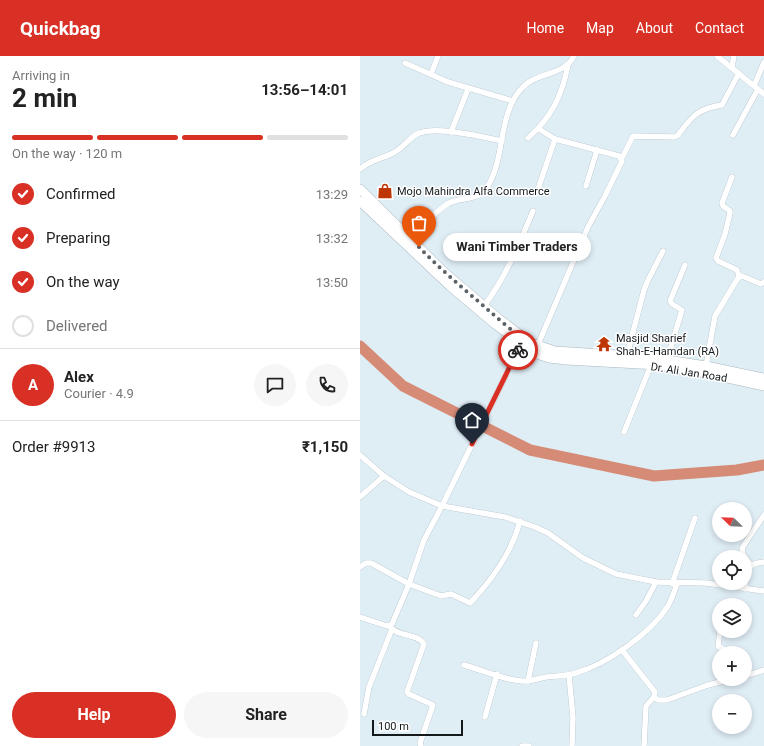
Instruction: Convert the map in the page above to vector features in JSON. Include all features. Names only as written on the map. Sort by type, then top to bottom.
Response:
[{"type":"main road","name":"Dr. Ali Jan Road","points":[[360,189],[445,273],[520,336],[549,358],[651,365],[705,373],[764,386]]},
{"type":"main road","name":"Dr. Ali Jan Road","points":[[360,201],[450,286],[521,344],[536,349],[627,355],[667,360],[706,366],[764,378]]},
{"type":"street","points":[[431,74],[438,56]]},
{"type":"street","points":[[528,138],[539,129],[552,112],[568,65],[574,56]]},
{"type":"street","points":[[717,56],[764,94]]},
{"type":"street","points":[[732,67],[734,56]]},
{"type":"street","points":[[405,62],[468,89],[513,101]]},
{"type":"street","points":[[733,135],[756,88],[764,62]]},
{"type":"street","points":[[411,238],[448,204],[473,198],[484,191],[496,164],[506,120],[519,90],[526,83],[568,65]]},
{"type":"street","points":[[536,349],[588,227],[616,176],[622,158],[633,136],[674,137],[694,115],[711,107],[722,105],[739,73]]},
{"type":"street","points":[[451,132],[468,89]]},
{"type":"street","points":[[539,129],[555,140],[597,150],[622,158]]},
{"type":"street","points":[[360,169],[376,159],[394,153],[422,132],[451,132],[502,141]]},
{"type":"street","points":[[537,192],[555,140]]},
{"type":"street","points":[[586,186],[597,150]]},
{"type":"street","points":[[732,177],[722,203],[723,206],[730,211],[730,213],[725,234],[716,258],[718,261],[737,270],[740,276]]},
{"type":"street","points":[[484,306],[501,282],[533,211]]},
{"type":"street","points":[[627,355],[644,290],[663,251]]},
{"type":"street","points":[[667,360],[682,310],[670,301],[685,265]]},
{"type":"street","points":[[740,276],[744,276],[761,284],[764,282]]},
{"type":"street","points":[[706,366],[715,316],[740,276]]},
{"type":"street","points":[[364,714],[369,687],[390,627],[409,584],[424,540],[521,344]]},
{"type":"street","points":[[624,432],[651,365]]},
{"type":"street","points":[[360,455],[384,476],[409,492],[442,506],[505,517],[548,533],[583,558],[616,574],[674,584],[712,584]]},
{"type":"street","points":[[360,497],[384,476]]},
{"type":"street","points":[[742,550],[742,548],[764,515]]},
{"type":"street","points":[[464,665],[516,680],[528,681],[550,676],[569,676],[590,669],[609,660],[637,639],[663,613],[672,600],[674,584],[695,518]]},
{"type":"street","points":[[360,567],[366,563],[371,563],[409,584],[441,596],[451,594],[470,603],[493,575],[510,549],[520,522]]},
{"type":"street","points":[[752,565],[764,562]]},
{"type":"street","points":[[636,615],[652,592],[656,582]]},
{"type":"street","points":[[752,589],[764,591]]},
{"type":"street","points":[[360,617],[390,627],[420,640],[424,644],[407,692],[433,705],[420,743],[421,746]]},
{"type":"street","points":[[528,681],[536,643]]},
{"type":"street","points":[[622,650],[655,692],[654,697],[646,706],[644,746]]},
{"type":"street","points":[[752,674],[764,670]]},
{"type":"street","points":[[485,716],[497,674]]},
{"type":"street","points":[[569,676],[573,718],[572,746]]},
{"type":"street","points":[[654,697],[658,700],[667,700],[712,684]]},
{"type":"street","points":[[522,746],[530,746]]},
{"type":"waterway","points":[[360,346],[403,386],[530,450],[654,476],[737,470],[764,465]]},
{"type":"way so far","points":[[419,247],[435,264],[499,319],[525,339],[537,345],[534,353],[521,344],[518,350]]},
{"type":"place","name":"Mojo Mahindra Alfa Commerce","points":[[385,191]]},
{"type":"place","name":"Wani Timber Traders","points":[[419,247]]},
{"type":"place","name":"Masjid Sharief Shah-E-Hamdan (RA)","points":[[604,344]]},
{"type":"route","points":[[472,444],[518,350]]}]
